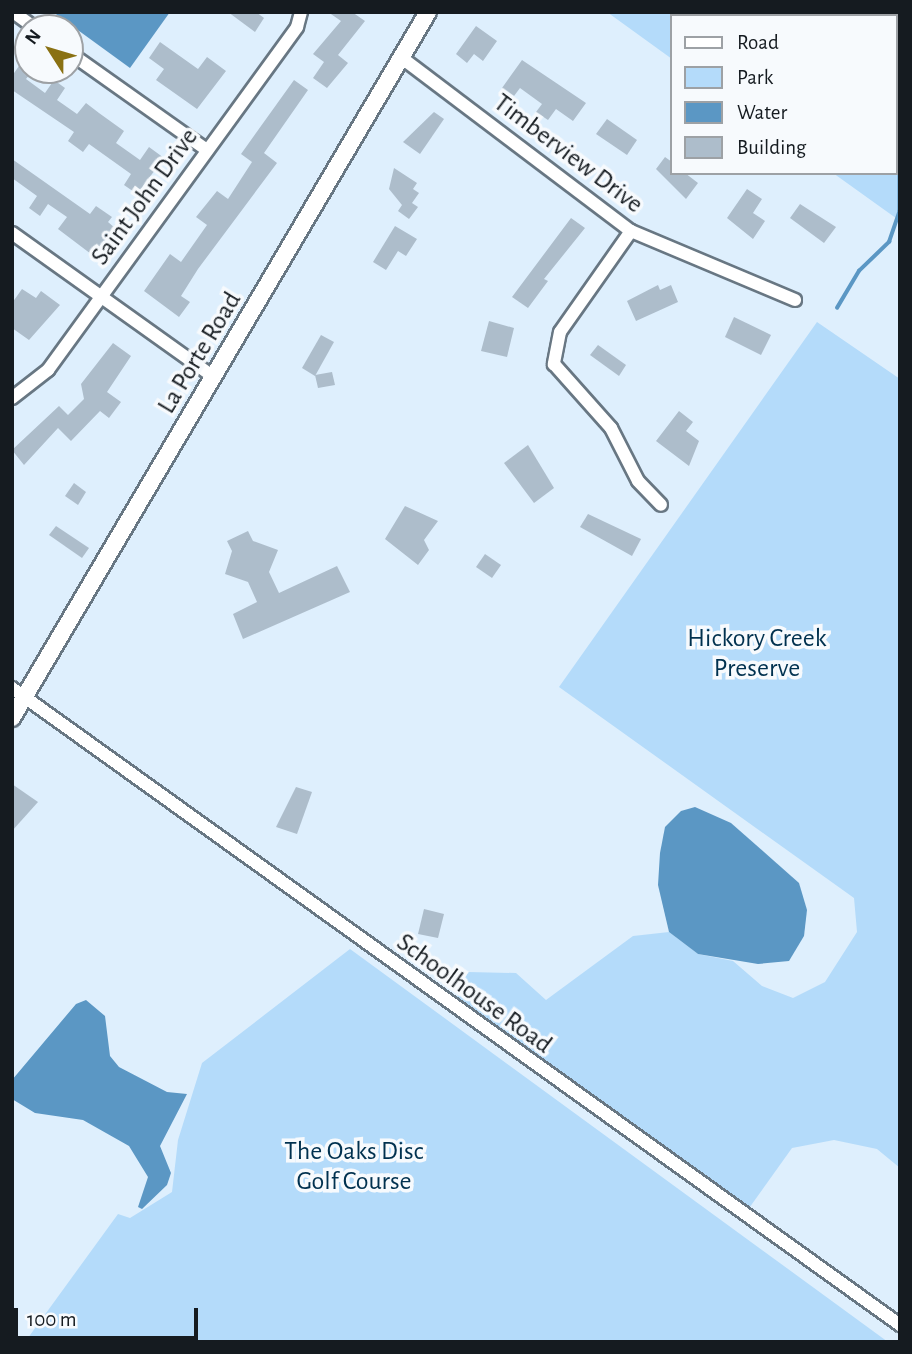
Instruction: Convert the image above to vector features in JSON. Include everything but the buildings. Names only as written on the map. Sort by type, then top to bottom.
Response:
[{"type":"street","name":"Saint John Drive","points":[[12,397],[48,370],[297,27],[301,12]]},
{"type":"street","name":"La Porte Road","points":[[12,718],[18,693],[214,377],[428,12]]},
{"type":"street","name":"Timberview Drive","points":[[402,58],[631,231],[795,300]]},
{"type":"street","points":[[84,63],[207,150]]},
{"type":"street","points":[[631,231],[560,332],[554,364],[611,428],[638,481],[661,505]]},
{"type":"street","points":[[12,233],[214,377]]},
{"type":"street","name":"Schoolhouse Road","points":[[18,693],[900,1325]]},
{"type":"green space","points":[[607,12],[900,12],[900,221],[836,175],[898,175],[898,14],[670,14],[670,58]]},
{"type":"green space","name":"Hickory Creek Preserve","points":[[817,322],[900,379],[900,1168],[877,1149],[834,1140],[792,1148],[747,1211],[456,999],[468,972],[516,973],[546,1000],[633,936],[669,932],[698,954],[733,961],[762,986],[793,998],[825,982],[857,932],[854,898],[559,687]]},
{"type":"green space","name":"The Oaks Disc Golf Course","points":[[350,949],[888,1342],[25,1342],[118,1214],[130,1218],[172,1192],[178,1140],[202,1063]]},
{"type":"water","points":[[53,12],[170,12],[130,68],[84,35],[84,14]]},
{"type":"water","points":[[695,807],[731,823],[799,883],[807,910],[804,936],[789,961],[758,964],[698,954],[669,932],[658,885],[665,827],[681,811]]},
{"type":"water","points":[[86,1000],[105,1016],[110,1056],[119,1067],[167,1092],[187,1094],[160,1146],[171,1173],[167,1185],[142,1209],[138,1207],[148,1177],[129,1146],[83,1120],[35,1113],[12,1099],[12,1080],[76,1004]]},
{"type":"waterway","points":[[900,160],[900,210]]},
{"type":"waterway","points":[[837,308],[859,271],[889,242],[900,210]]}]
